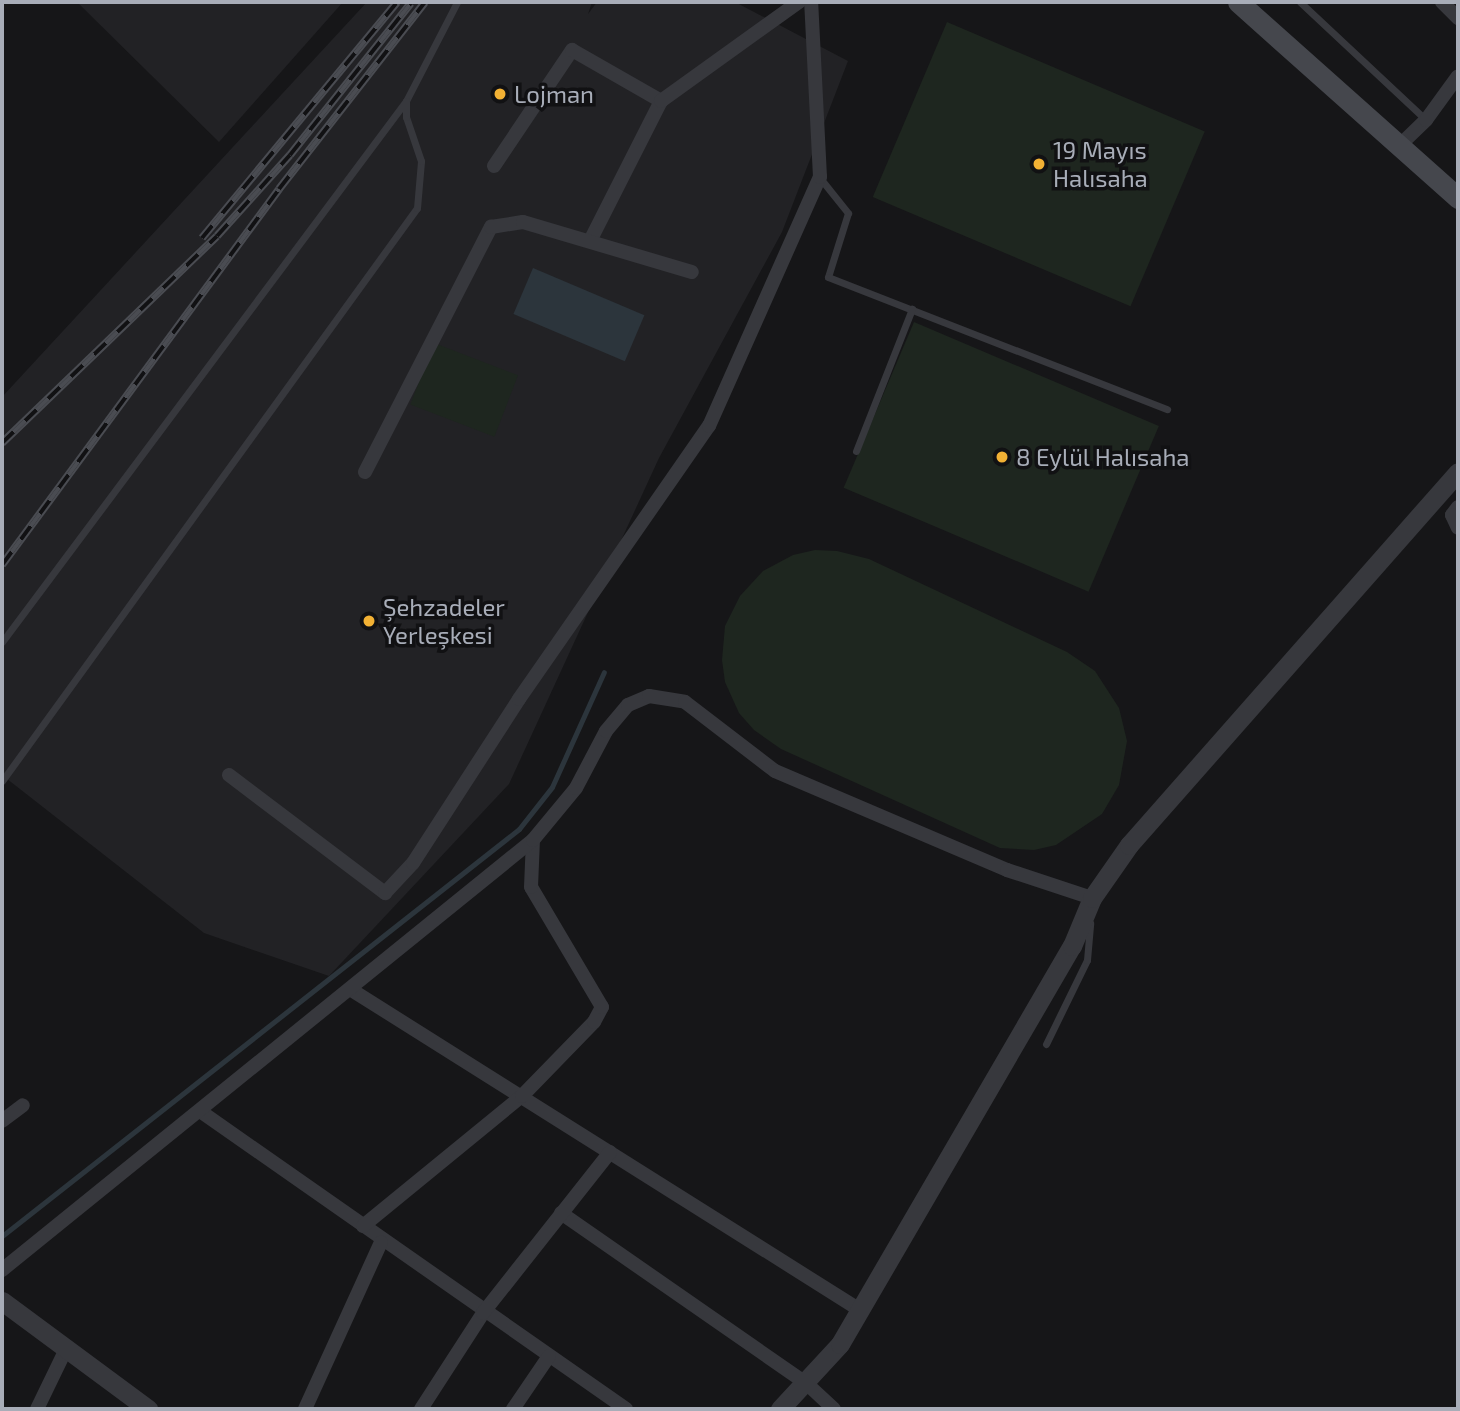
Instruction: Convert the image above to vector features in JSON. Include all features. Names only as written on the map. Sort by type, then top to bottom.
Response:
[{"type":"main road","points":[[1238,2],[1458,198]]},
{"type":"street","points":[[591,239],[661,101],[799,2]]},
{"type":"street","points":[[229,775],[385,893],[413,863],[519,699],[709,426],[820,177],[811,2]]},
{"type":"street","points":[[1442,2],[1458,18]]},
{"type":"street","points":[[494,166],[572,50],[661,101]]},
{"type":"street","points":[[1398,147],[1426,120],[1458,76]]},
{"type":"street","points":[[365,472],[491,227],[523,222],[591,239],[692,272]]},
{"type":"street","points":[[780,1409],[840,1344],[1072,946],[1092,898],[1129,845],[1458,472]]},
{"type":"street","points":[[1458,508],[1452,515],[1458,528]]},
{"type":"street","points":[[2,1270],[134,1160],[200,1111],[533,840],[576,788],[606,731],[628,705],[649,696],[685,702],[775,771],[1007,870],[1092,898]]},
{"type":"street","points":[[363,1226],[522,1096],[594,1022],[602,1007],[531,887],[533,840]]},
{"type":"street","points":[[350,989],[860,1310]]},
{"type":"street","points":[[2,1122],[23,1105]]},
{"type":"street","points":[[200,1111],[363,1226],[381,1242],[626,1409]]},
{"type":"street","points":[[421,1409],[483,1313],[610,1152]]},
{"type":"street","points":[[561,1213],[806,1383],[834,1409]]},
{"type":"street","points":[[304,1409],[381,1242]]},
{"type":"street","points":[[2,1301],[140,1407]]},
{"type":"street","points":[[37,1409],[66,1349]]},
{"type":"street","points":[[513,1409],[549,1356]]},
{"type":"lane","points":[[2,642],[406,101],[457,2]]},
{"type":"lane","points":[[1300,2],[1426,120]]},
{"type":"lane","points":[[2,781],[417,208],[421,161],[406,117],[406,101]]},
{"type":"lane","points":[[820,177],[848,213],[828,277],[1167,409]]},
{"type":"lane","points":[[856,451],[912,309]]},
{"type":"lane","points":[[1046,1044],[1087,960],[1092,898]]},
{"type":"shaded area","points":[[77,2],[343,2],[219,142]]},
{"type":"shaded area","name":"Şehzadeler Yerleşkesi","points":[[367,2],[592,2],[588,14],[597,2],[735,2],[848,61],[782,232],[659,458],[509,784],[329,976],[204,933],[2,775],[2,397]]},
{"type":"shaded area","name":"19 Mayıs Halısaha","points":[[947,22],[1205,131],[1131,306],[873,197]]},
{"type":"shaded area","points":[[533,268],[644,315],[625,361],[513,314]]},
{"type":"shaded area","name":"8 Eylül Halısaha","points":[[914,322],[1159,426],[1089,592],[844,488]]},
{"type":"shaded area","points":[[434,343],[518,375],[494,437],[410,405]]},
{"type":"shaded area","points":[[815,550],[837,551],[869,559],[1067,652],[1095,671],[1119,708],[1127,741],[1119,785],[1102,814],[1056,845],[1034,850],[1000,848],[781,749],[754,730],[739,713],[725,682],[722,660],[725,626],[740,596],[763,571],[793,555]]},
{"type":"waterway","points":[[2,1236],[519,829],[552,787],[604,672]]},
{"type":"railway","points":[[202,238],[397,2]]},
{"type":"railway","points":[[2,565],[279,189],[425,2]]},
{"type":"railway","points":[[2,443],[217,236],[290,155],[411,3]]},
{"type":"place","name":"Lojman","points":[[500,94]]},
{"type":"place","name":"19 Mayıs Halısaha","points":[[1039,164]]},
{"type":"place","name":"8 Eylül Halısaha","points":[[1002,457]]},
{"type":"place","name":"Şehzadeler Yerleşkesi","points":[[369,621]]}]
